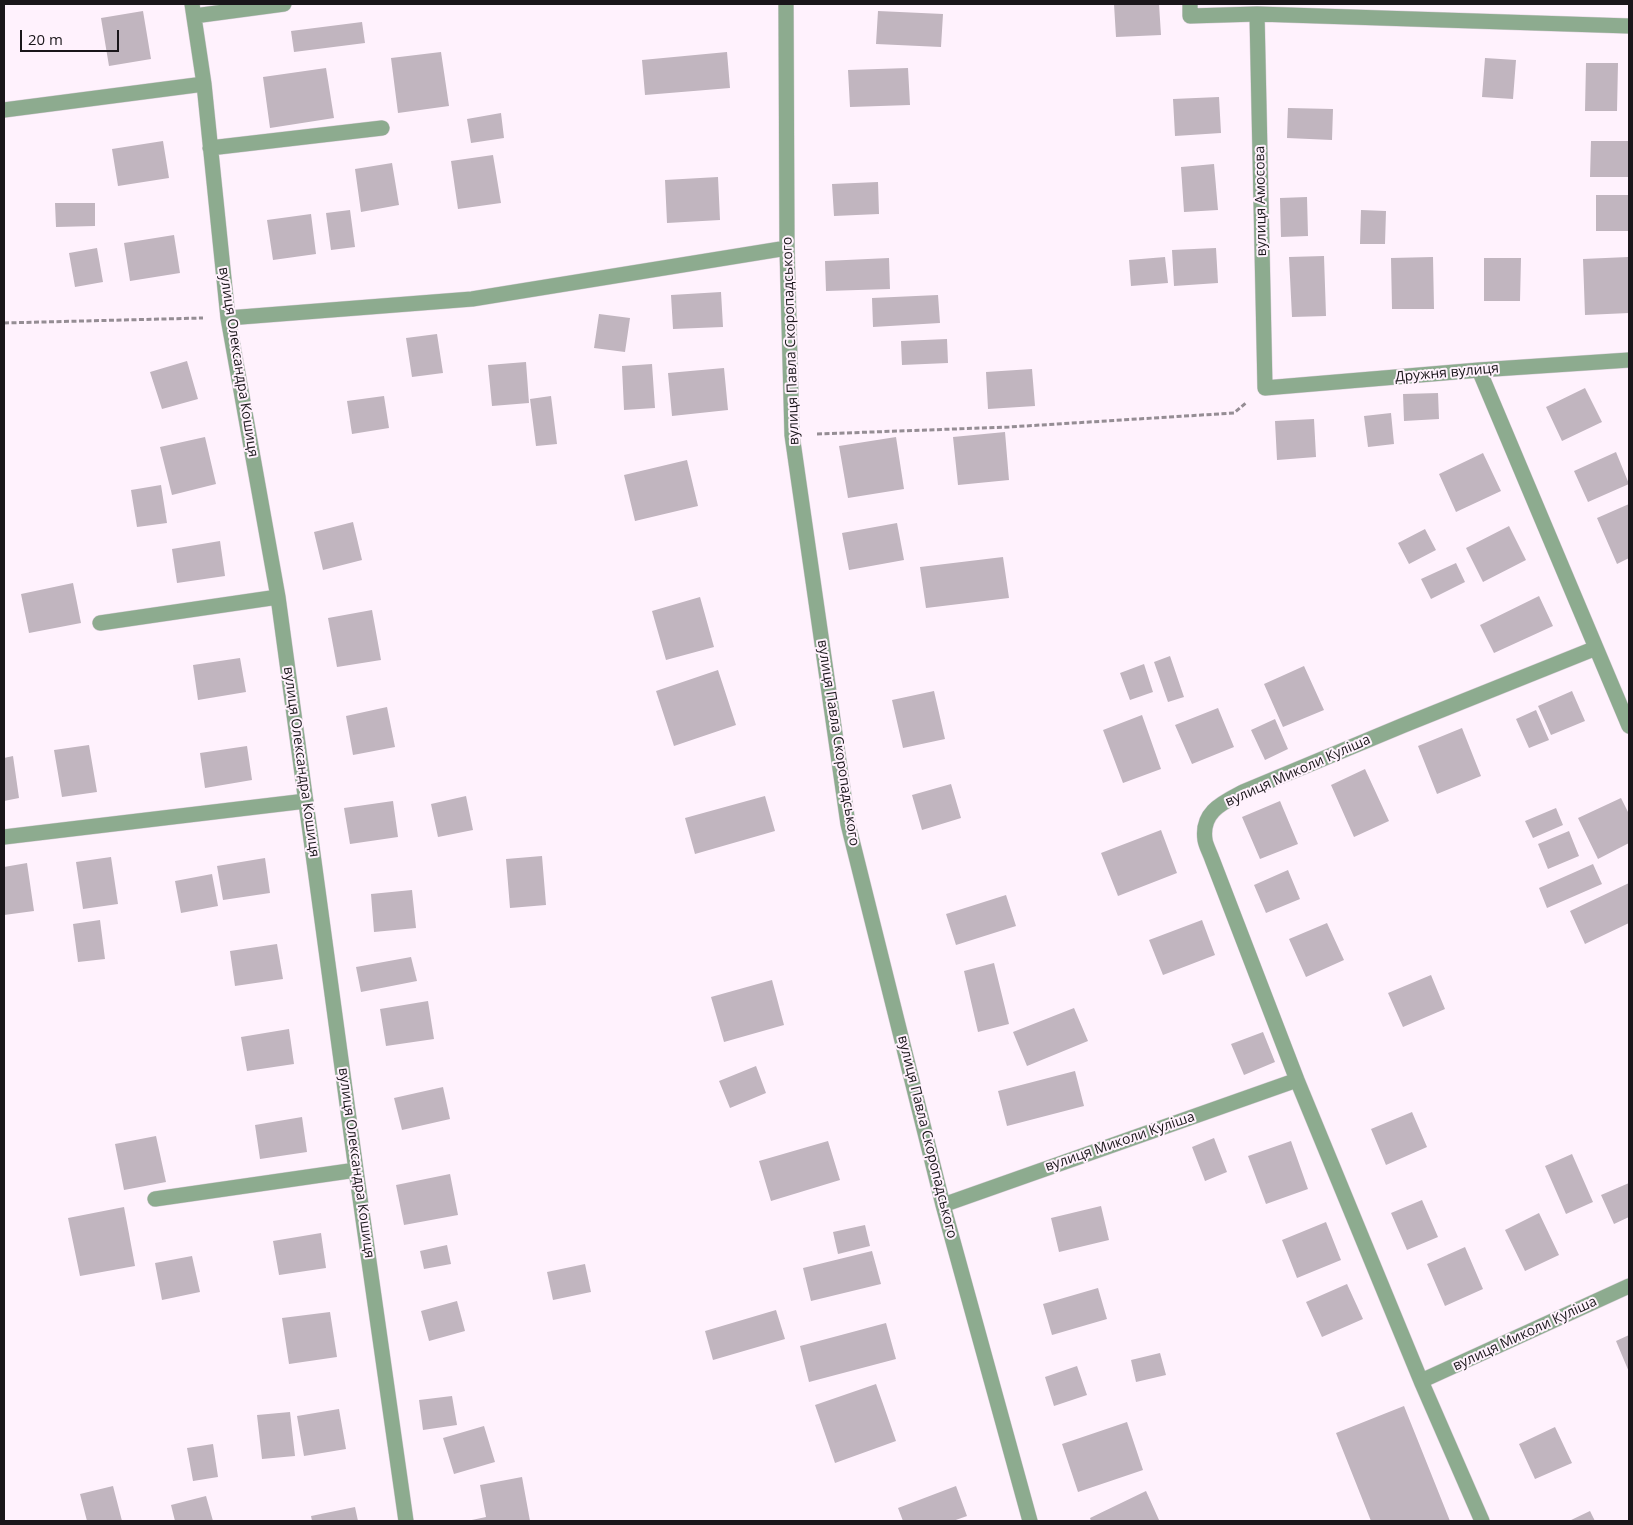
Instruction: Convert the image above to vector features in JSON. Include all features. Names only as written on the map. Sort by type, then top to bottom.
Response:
[{"type":"street","points":[[193,10],[284,4]]},
{"type":"street","name":"вулиця Павла Скоропадського","points":[[786,4],[787,248],[792,435],[848,824],[943,1205],[1030,1521]]},
{"type":"street","points":[[1190,4],[1190,16],[1257,14],[1629,26]]},
{"type":"street","name":"вулиця Олександра Кошиця","points":[[193,10],[204,84],[228,318],[278,598],[406,1521]]},
{"type":"street","name":"вулиця Амосова","points":[[1257,14],[1265,388]]},
{"type":"street","points":[[4,110],[204,84]]},
{"type":"street","points":[[210,148],[382,128]]},
{"type":"street","points":[[228,318],[472,299],[787,248]]},
{"type":"street","name":"Дружня вулиця","points":[[1265,388],[1479,370],[1629,360]]},
{"type":"street","points":[[1479,370],[1629,726]]},
{"type":"street","points":[[100,623],[278,598]]},
{"type":"street","name":"вулиця Миколи Куліша","points":[[1482,1521],[1421,1381],[1297,1080],[1212,859],[1206,840],[1206,819],[1220,804],[1244,792],[1596,648]]},
{"type":"street","points":[[4,837],[306,801]]},
{"type":"street","name":"вулиця Миколи Куліша","points":[[943,1205],[1297,1080]]},
{"type":"street","points":[[156,1199],[356,1170]]},
{"type":"street","name":"вулиця Миколи Куліша","points":[[1421,1381],[1629,1286]]},
{"type":"path","points":[[4,323],[228,318]]},
{"type":"path","points":[[792,435],[1009,427],[1234,413],[1265,388]]},
{"type":"building","points":[[1114,4],[1159,4],[1161,35],[1116,37]]},
{"type":"building","points":[[143,11],[151,59],[109,66],[101,18]]},
{"type":"building","points":[[878,11],[943,14],[941,47],[876,44]]},
{"type":"building","points":[[362,22],[365,43],[294,52],[291,31]]},
{"type":"building","points":[[441,52],[449,106],[398,113],[391,58]]},
{"type":"building","points":[[727,52],[730,88],[645,95],[642,60]]},
{"type":"building","points":[[1485,58],[1516,60],[1513,99],[1482,97]]},
{"type":"building","points":[[1586,63],[1618,63],[1617,111],[1585,111]]},
{"type":"building","points":[[326,68],[334,118],[270,128],[263,77]]},
{"type":"building","points":[[908,68],[910,105],[850,107],[848,70]]},
{"type":"building","points":[[1219,97],[1221,133],[1175,136],[1173,99]]},
{"type":"building","points":[[1288,108],[1333,109],[1332,140],[1287,138]]},
{"type":"building","points":[[501,113],[504,138],[471,143],[467,119]]},
{"type":"building","points":[[163,141],[169,178],[118,186],[112,149]]},
{"type":"building","points":[[1591,141],[1629,141],[1629,177],[1590,177]]},
{"type":"building","points":[[493,155],[501,203],[458,209],[451,161]]},
{"type":"building","points":[[392,163],[399,205],[361,212],[355,169]]},
{"type":"building","points":[[1214,164],[1218,210],[1184,212],[1181,167]]},
{"type":"building","points":[[718,177],[720,220],[667,223],[665,180]]},
{"type":"building","points":[[878,182],[879,214],[834,216],[832,184]]},
{"type":"building","points":[[1596,195],[1629,195],[1629,231],[1596,231]]},
{"type":"building","points":[[1307,197],[1308,236],[1281,237],[1280,198]]},
{"type":"building","points":[[55,203],[95,203],[95,226],[56,227]]},
{"type":"building","points":[[350,210],[355,247],[331,250],[326,213]]},
{"type":"building","points":[[1361,210],[1386,211],[1385,244],[1360,244]]},
{"type":"building","points":[[311,214],[316,254],[273,260],[267,220]]},
{"type":"building","points":[[174,235],[180,273],[130,281],[124,243]]},
{"type":"building","points":[[97,248],[103,282],[75,287],[69,253]]},
{"type":"building","points":[[1216,248],[1218,283],[1174,286],[1172,250]]},
{"type":"building","points":[[1324,256],[1326,316],[1292,317],[1289,257]]},
{"type":"building","points":[[1165,257],[1168,283],[1131,286],[1129,260]]},
{"type":"building","points":[[1433,257],[1434,309],[1392,309],[1391,258]]},
{"type":"building","points":[[1628,257],[1629,313],[1585,315],[1583,259]]},
{"type":"building","points":[[889,258],[890,289],[826,291],[825,261]]},
{"type":"building","points":[[1484,258],[1521,258],[1520,301],[1484,301]]},
{"type":"building","points":[[721,292],[723,327],[673,329],[671,295]]},
{"type":"building","points":[[938,295],[940,323],[873,327],[872,298]]},
{"type":"building","points":[[599,314],[630,318],[625,352],[594,348]]},
{"type":"building","points":[[437,334],[443,373],[412,377],[406,338]]},
{"type":"building","points":[[947,339],[948,363],[902,365],[901,341]]},
{"type":"building","points":[[187,361],[198,399],[162,409],[150,372]]},
{"type":"building","points":[[526,362],[529,403],[492,406],[488,365]]},
{"type":"building","points":[[652,364],[655,408],[624,410],[622,366]]},
{"type":"building","points":[[724,368],[728,410],[672,416],[668,373]]},
{"type":"building","points":[[1032,369],[1035,406],[988,409],[986,372]]},
{"type":"building","points":[[1585,388],[1602,422],[1562,441],[1546,407]]},
{"type":"building","points":[[1438,393],[1439,419],[1404,421],[1403,394]]},
{"type":"building","points":[[384,396],[389,428],[352,434],[347,401]]},
{"type":"building","points":[[551,396],[557,444],[536,446],[530,399]]},
{"type":"building","points":[[1391,413],[1394,444],[1368,447],[1364,416]]},
{"type":"building","points":[[1314,419],[1316,457],[1277,460],[1275,421]]},
{"type":"building","points":[[1005,432],[1009,480],[958,485],[953,437]]},
{"type":"building","points":[[205,437],[216,484],[172,495],[160,447]]},
{"type":"building","points":[[896,437],[904,489],[848,498],[839,446]]},
{"type":"building","points":[[1616,452],[1629,484],[1588,502],[1574,471]]},
{"type":"building","points":[[1483,453],[1501,491],[1456,512],[1439,474]]},
{"type":"building","points":[[687,460],[698,506],[635,521],[624,475]]},
{"type":"building","points":[[161,485],[167,523],[137,527],[131,490]]},
{"type":"building","points":[[1629,504],[1629,558],[1617,564],[1597,518]]},
{"type":"building","points":[[353,522],[362,560],[323,570],[314,532]]},
{"type":"building","points":[[897,523],[904,560],[849,570],[842,533]]},
{"type":"building","points":[[1509,526],[1526,560],[1483,582],[1466,548]]},
{"type":"building","points":[[1425,529],[1436,550],[1409,564],[1398,543]]},
{"type":"building","points":[[220,541],[225,576],[177,583],[172,549]]},
{"type":"building","points":[[1003,557],[1009,598],[926,608],[920,567]]},
{"type":"building","points":[[1456,563],[1465,582],[1431,599],[1421,579]]},
{"type":"building","points":[[73,583],[81,623],[29,633],[21,594]]},
{"type":"building","points":[[1539,596],[1553,626],[1494,653],[1480,625]]},
{"type":"building","points":[[700,597],[714,647],[666,660],[652,611]]},
{"type":"building","points":[[372,610],[381,660],[337,667],[328,618]]},
{"type":"building","points":[[1170,656],[1184,697],[1168,702],[1154,662]]},
{"type":"building","points":[[240,658],[246,692],[198,700],[193,665]]},
{"type":"building","points":[[1144,664],[1153,692],[1130,700],[1120,673]]},
{"type":"building","points":[[1304,666],[1324,710],[1283,727],[1264,684]]},
{"type":"building","points":[[718,670],[736,725],[674,746],[656,691]]},
{"type":"building","points":[[934,691],[945,739],[903,748],[892,700]]},
{"type":"building","points":[[1572,691],[1585,721],[1551,735],[1538,706]]},
{"type":"building","points":[[387,707],[395,747],[353,755],[346,716]]},
{"type":"building","points":[[1218,708],[1234,747],[1192,764],[1175,725]]},
{"type":"building","points":[[1536,710],[1549,740],[1529,748],[1516,719]]},
{"type":"building","points":[[1142,715],[1161,769],[1123,783],[1103,730]]},
{"type":"building","points":[[1275,719],[1288,749],[1265,760],[1251,730]]},
{"type":"building","points":[[1462,728],[1481,776],[1437,794],[1418,746]]},
{"type":"building","points":[[89,745],[97,792],[62,797],[54,750]]},
{"type":"building","points":[[247,746],[252,780],[205,788],[200,753]]},
{"type":"building","points":[[13,756],[19,798],[4,801],[4,758]]},
{"type":"building","points":[[1365,769],[1389,821],[1354,837],[1331,785]]},
{"type":"building","points":[[951,784],[961,818],[922,830],[912,795]]},
{"type":"building","points":[[466,796],[473,830],[438,837],[431,804]]},
{"type":"building","points":[[765,796],[775,831],[695,854],[685,818]]},
{"type":"building","points":[[1621,798],[1629,814],[1629,843],[1598,859],[1578,818]]},
{"type":"building","points":[[393,801],[398,837],[350,844],[344,808]]},
{"type":"building","points":[[1280,801],[1298,844],[1260,859],[1242,817]]},
{"type":"building","points":[[1556,808],[1563,825],[1533,838],[1525,821]]},
{"type":"building","points":[[1161,830],[1177,873],[1118,896],[1101,853]]},
{"type":"building","points":[[1569,831],[1579,856],[1548,869],[1538,844]]},
{"type":"building","points":[[542,856],[546,905],[510,908],[506,859]]},
{"type":"building","points":[[111,857],[118,904],[83,909],[76,862]]},
{"type":"building","points":[[265,858],[270,893],[223,900],[217,866]]},
{"type":"building","points":[[27,863],[34,911],[4,915],[4,867]]},
{"type":"building","points":[[1593,864],[1602,884],[1547,908],[1539,888]]},
{"type":"building","points":[[1288,870],[1300,899],[1266,913],[1254,885]]},
{"type":"building","points":[[212,874],[218,906],[181,913],[175,881]]},
{"type":"building","points":[[1629,883],[1629,923],[1585,944],[1570,911]]},
{"type":"building","points":[[412,890],[416,928],[374,932],[371,894]]},
{"type":"building","points":[[1006,895],[1016,926],[956,945],[946,914]]},
{"type":"building","points":[[100,920],[105,959],[78,962],[73,924]]},
{"type":"building","points":[[1202,920],[1215,955],[1163,975],[1149,940]]},
{"type":"building","points":[[1327,923],[1344,960],[1306,977],[1289,939]]},
{"type":"building","points":[[277,944],[283,979],[235,986],[230,951]]},
{"type":"building","points":[[411,957],[417,981],[361,992],[356,967]]},
{"type":"building","points":[[994,963],[1009,1024],[978,1032],[964,971]]},
{"type":"building","points":[[1431,975],[1445,1009],[1403,1027],[1388,993]]},
{"type":"building","points":[[772,980],[784,1025],[724,1042],[711,997]]},
{"type":"building","points":[[428,1001],[434,1039],[386,1046],[380,1009]]},
{"type":"building","points":[[1074,1008],[1088,1041],[1027,1066],[1013,1032]]},
{"type":"building","points":[[289,1029],[294,1064],[247,1071],[241,1037]]},
{"type":"building","points":[[1263,1032],[1275,1062],[1244,1075],[1231,1044]]},
{"type":"building","points":[[756,1066],[766,1093],[730,1108],[719,1081]]},
{"type":"building","points":[[1075,1071],[1084,1106],[1007,1126],[998,1091]]},
{"type":"building","points":[[443,1087],[450,1119],[402,1130],[394,1098]]},
{"type":"building","points":[[1412,1112],[1427,1147],[1386,1165],[1371,1129]]},
{"type":"building","points":[[302,1117],[307,1152],[260,1159],[255,1125]]},
{"type":"building","points":[[156,1136],[166,1182],[124,1190],[115,1144]]},
{"type":"building","points":[[1214,1138],[1227,1172],[1205,1181],[1192,1147]]},
{"type":"building","points":[[828,1141],[840,1180],[771,1201],[759,1161]]},
{"type":"building","points":[[1291,1141],[1308,1189],[1266,1204],[1248,1156]]},
{"type":"building","points":[[1572,1154],[1593,1202],[1566,1214],[1545,1166]]},
{"type":"building","points":[[450,1174],[458,1215],[404,1225],[396,1185]]},
{"type":"building","points":[[1629,1183],[1629,1217],[1614,1224],[1601,1195]]},
{"type":"building","points":[[1422,1200],[1438,1237],[1407,1250],[1391,1213]]},
{"type":"building","points":[[1101,1206],[1109,1240],[1059,1252],[1051,1218]]},
{"type":"building","points":[[124,1207],[135,1266],[80,1276],[68,1218]]},
{"type":"building","points":[[1539,1213],[1559,1255],[1525,1271],[1505,1230]]},
{"type":"building","points":[[1326,1222],[1341,1260],[1297,1278],[1282,1240]]},
{"type":"building","points":[[865,1225],[870,1246],[838,1254],[833,1232]]},
{"type":"building","points":[[321,1233],[326,1268],[279,1275],[273,1241]]},
{"type":"building","points":[[447,1245],[451,1264],[424,1269],[420,1251]]},
{"type":"building","points":[[1465,1247],[1483,1289],[1445,1306],[1427,1264]]},
{"type":"building","points":[[872,1251],[881,1284],[811,1301],[803,1268]]},
{"type":"building","points":[[192,1256],[200,1292],[162,1300],[155,1263]]},
{"type":"building","points":[[585,1264],[591,1292],[553,1300],[547,1272]]},
{"type":"building","points":[[1347,1284],[1363,1319],[1322,1337],[1306,1302]]},
{"type":"building","points":[[1098,1288],[1107,1319],[1052,1335],[1043,1304]]},
{"type":"building","points":[[457,1301],[465,1331],[429,1341],[421,1311]]},
{"type":"building","points":[[776,1310],[785,1339],[713,1360],[705,1331]]},
{"type":"building","points":[[330,1312],[337,1357],[289,1364],[282,1318]]},
{"type":"building","points":[[886,1323],[896,1359],[809,1382],[800,1346]]},
{"type":"building","points":[[1629,1335],[1629,1372],[1616,1341]]},
{"type":"building","points":[[1160,1353],[1166,1375],[1136,1382],[1131,1360]]},
{"type":"building","points":[[1077,1366],[1087,1395],[1054,1406],[1045,1377]]},
{"type":"building","points":[[876,1384],[896,1441],[835,1463],[815,1405]]},
{"type":"building","points":[[452,1396],[457,1425],[423,1430],[419,1400]]},
{"type":"building","points":[[1404,1406],[1450,1521],[1371,1521],[1336,1433]]},
{"type":"building","points":[[339,1409],[346,1449],[304,1456],[297,1416]]},
{"type":"building","points":[[290,1412],[295,1456],[262,1459],[257,1415]]},
{"type":"building","points":[[1127,1422],[1143,1470],[1078,1492],[1062,1444]]},
{"type":"building","points":[[484,1426],[495,1462],[454,1474],[443,1438]]},
{"type":"building","points":[[1555,1427],[1572,1463],[1535,1479],[1519,1444]]},
{"type":"building","points":[[213,1444],[218,1477],[193,1481],[187,1448]]},
{"type":"building","points":[[522,1477],[530,1521],[467,1521],[486,1517],[480,1485]]},
{"type":"building","points":[[113,1486],[122,1521],[87,1521],[80,1494]]},
{"type":"building","points":[[956,1486],[967,1516],[953,1521],[903,1521],[898,1508]]},
{"type":"building","points":[[1146,1491],[1159,1520],[1091,1521],[1090,1518]]},
{"type":"building","points":[[206,1496],[213,1521],[175,1521],[171,1505]]},
{"type":"building","points":[[355,1507],[358,1521],[312,1521],[311,1516]]},
{"type":"building","points":[[1590,1511],[1595,1521],[1569,1521]]}]
